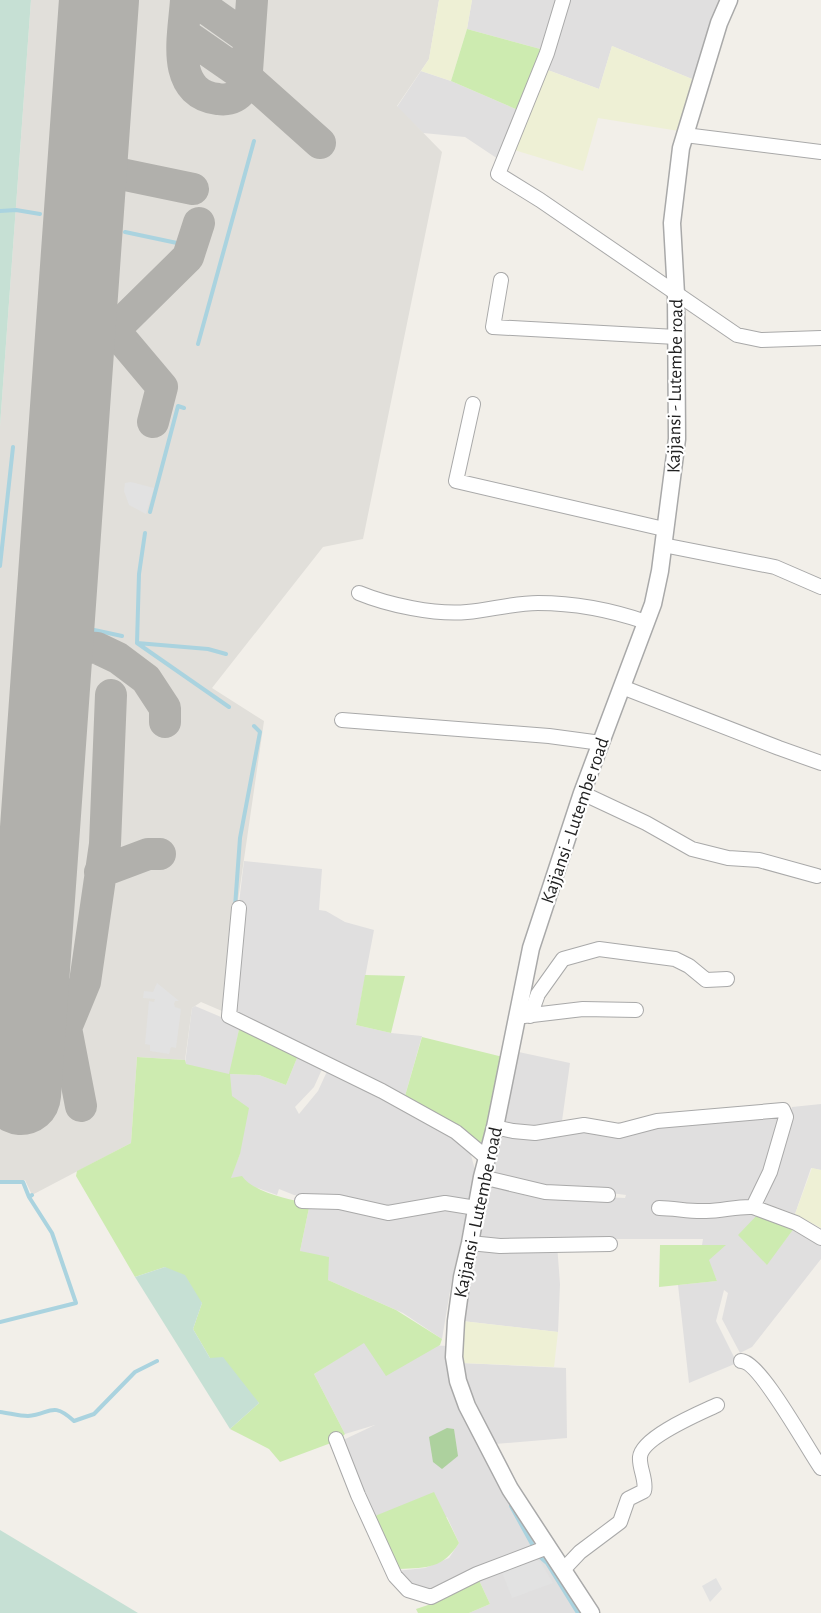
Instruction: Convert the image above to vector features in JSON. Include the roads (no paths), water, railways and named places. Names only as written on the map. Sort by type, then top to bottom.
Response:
[{"type":"street","points":[[563,0],[548,53],[498,174],[737,336],[761,340],[821,338]]},
{"type":"street","name":"Kajjansi - Lutembe road","points":[[591,1613],[510,1489],[467,1406],[458,1381],[454,1357],[455,1331],[462,1277],[482,1177],[524,1016],[530,948],[582,793],[655,596],[672,489],[677,439],[676,294],[672,223],[681,148],[719,23],[729,0]]},
{"type":"street","points":[[685,135],[821,152]]},
{"type":"street","points":[[501,280],[494,327],[676,337]]},
{"type":"street","points":[[473,404],[456,481],[775,567],[821,587]]},
{"type":"street","points":[[359,593],[382,602],[465,612],[536,603],[569,604],[602,609],[646,622]]},
{"type":"street","points":[[622,687],[821,763]]},
{"type":"street","points":[[342,720],[549,736],[601,742]]},
{"type":"street","points":[[582,793],[646,823],[692,849],[728,858],[759,860],[817,876]]},
{"type":"street","points":[[239,908],[229,1016],[382,1091],[456,1132],[487,1158]]},
{"type":"street","points":[[524,1016],[563,959],[599,949],[675,959],[689,966],[706,980],[727,979]]},
{"type":"street","points":[[524,1016],[583,1009],[636,1010]]},
{"type":"street","points":[[495,1127],[513,1131],[535,1132],[584,1125],[619,1131],[657,1122],[783,1110],[786,1114],[784,1126],[770,1172],[753,1207]]},
{"type":"street","points":[[482,1177],[545,1192],[608,1194]]},
{"type":"street","points":[[302,1201],[339,1202],[388,1213],[445,1203],[476,1208]]},
{"type":"street","points":[[659,1208],[706,1211],[728,1210],[742,1206],[753,1207],[796,1223],[821,1238]]},
{"type":"street","points":[[470,1243],[500,1246],[610,1244]]},
{"type":"street","points":[[741,1361],[750,1363],[767,1384],[821,1468]]},
{"type":"street","points":[[563,1570],[580,1552],[620,1522],[628,1499],[644,1491],[639,1458],[642,1448],[677,1425],[717,1405]]},
{"type":"street","points":[[336,1439],[369,1520],[395,1576],[408,1590],[431,1597],[477,1574],[548,1547]]},
{"type":"waterway","points":[[198,344],[254,141]]},
{"type":"waterway","points":[[115,230],[118,183]]},
{"type":"waterway","points":[[0,211],[16,210],[40,214]]},
{"type":"waterway","points":[[125,232],[177,243]]},
{"type":"waterway","points":[[150,512],[178,406],[184,408]]},
{"type":"waterway","points":[[0,566],[13,447]]},
{"type":"waterway","points":[[137,643],[139,574],[145,533]]},
{"type":"waterway","points":[[85,628],[122,636]]},
{"type":"waterway","points":[[137,643],[229,707]]},
{"type":"waterway","points":[[137,643],[208,649],[226,654]]},
{"type":"waterway","points":[[235,907],[240,838],[260,732],[254,726]]},
{"type":"waterway","points":[[0,1182],[23,1182],[29,1197],[32,1195]]},
{"type":"waterway","points":[[0,1322],[76,1303],[52,1233],[29,1197]]},
{"type":"waterway","points":[[0,1412],[28,1416],[55,1410],[60,1411],[74,1421],[94,1414],[135,1372],[157,1361]]},
{"type":"waterway","points":[[511,1506],[532,1544]]},
{"type":"waterway","points":[[540,1557],[547,1563],[578,1613]]}]
